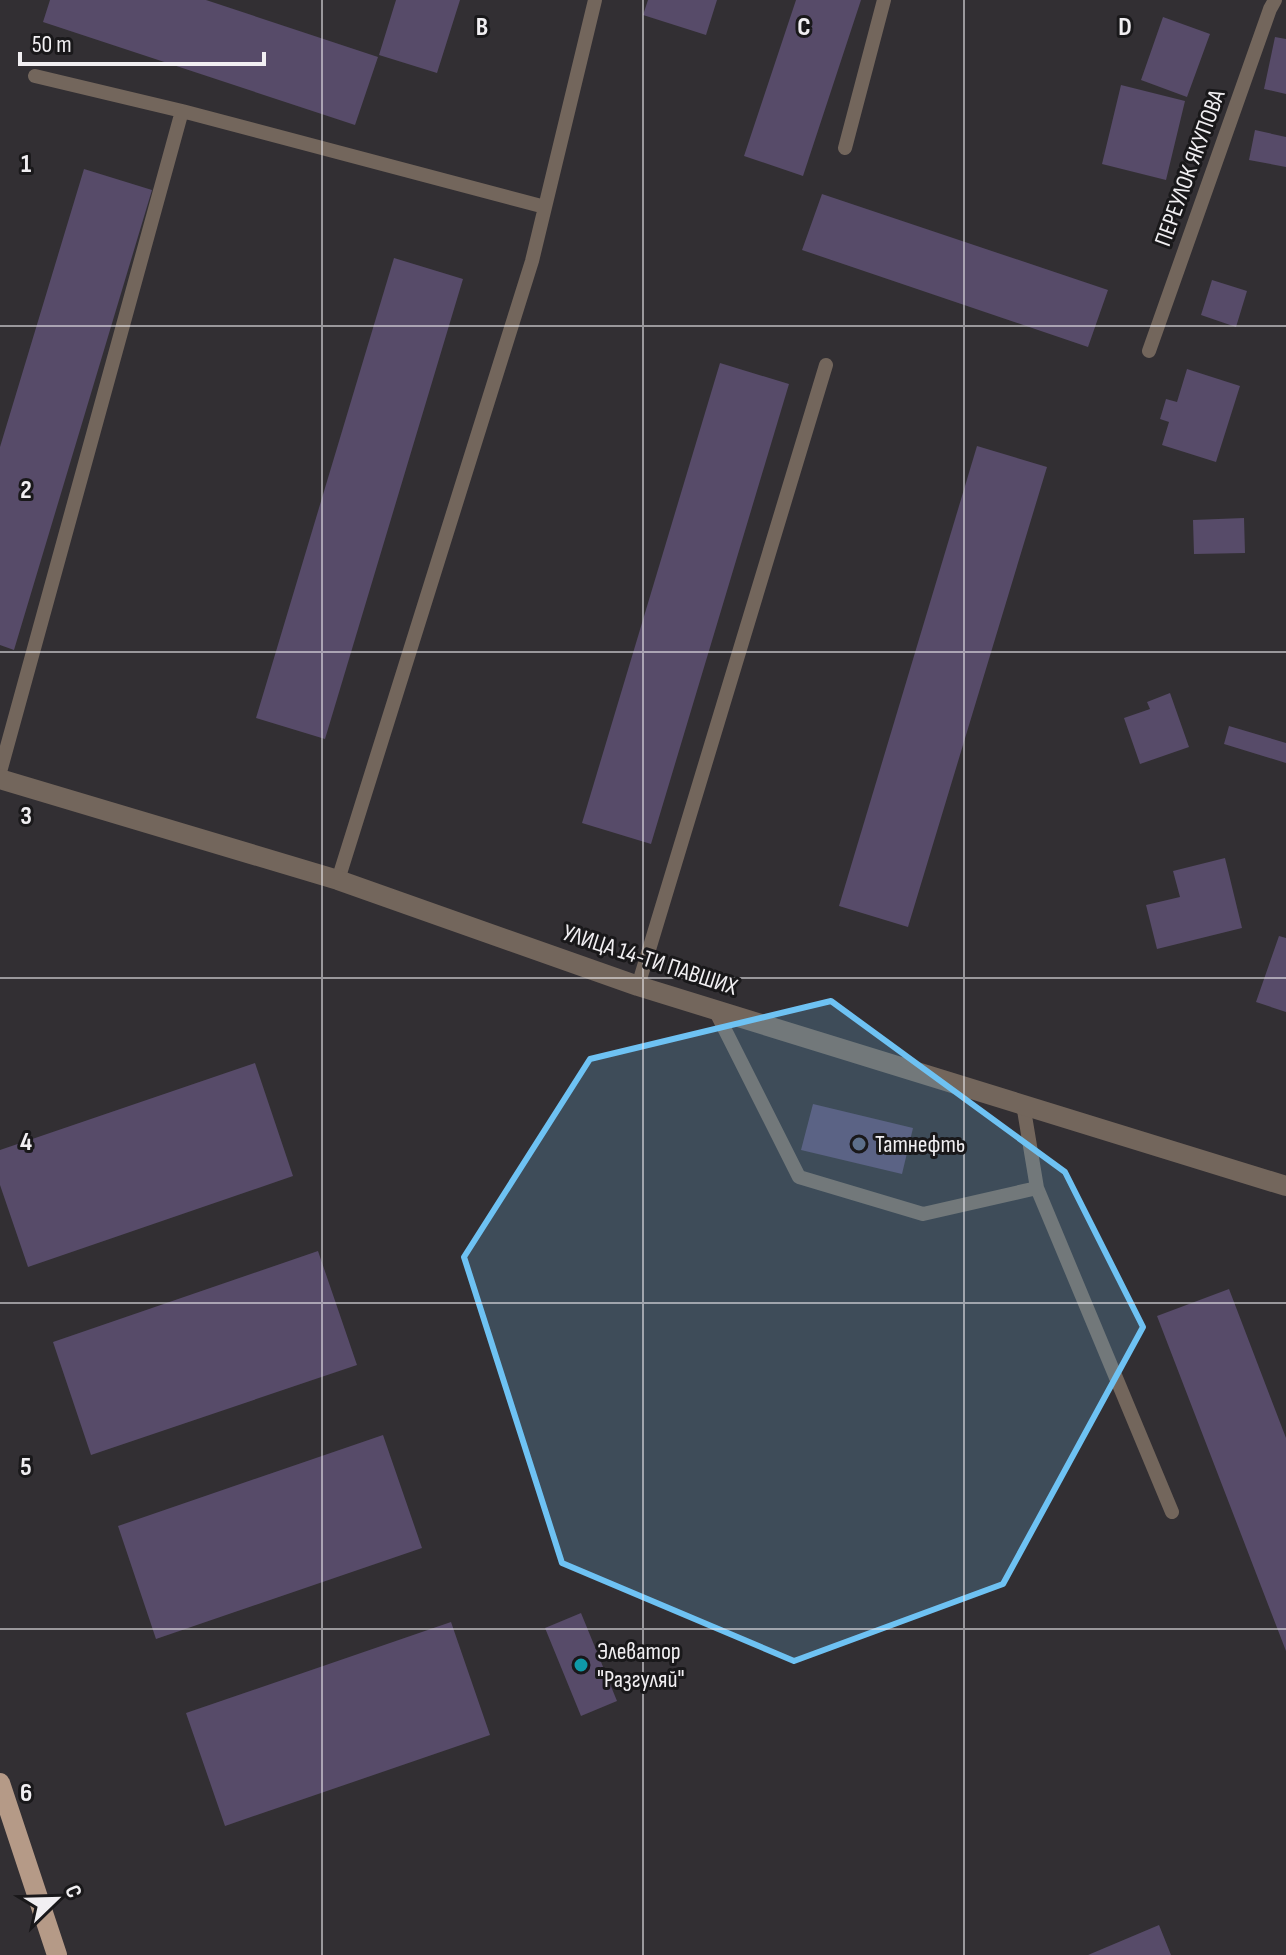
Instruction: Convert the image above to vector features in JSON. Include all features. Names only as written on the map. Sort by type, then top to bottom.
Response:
[{"type":"main road","points":[[0,1783],[57,1955]]},
{"type":"street","name":"УЛИЦА 14-ТИ ПАВШИХ","points":[[0,779],[338,880],[638,986],[1286,1186]]},
{"type":"lane","points":[[338,880],[532,261],[595,0]]},
{"type":"lane","points":[[845,148],[884,0]]},
{"type":"lane","name":"ПЕРЕУЛОК ЯКУПОВА","points":[[1149,351],[1275,0]]},
{"type":"lane","points":[[35,76],[182,111],[545,207]]},
{"type":"lane","points":[[0,772],[182,111]]},
{"type":"lane","points":[[638,986],[826,365]]},
{"type":"lane","points":[[715,1010],[799,1177],[923,1214],[1037,1188]]},
{"type":"lane","points":[[1023,1104],[1037,1188],[1172,1512]]},
{"type":"highlighted area","points":[[831,1001],[1065,1172],[1143,1327],[1003,1584],[794,1661],[562,1563],[464,1257],[590,1059]]},
{"type":"building","points":[[50,0],[206,0],[378,57],[355,125],[43,22]]},
{"type":"building","points":[[396,0],[460,0],[437,73],[379,55]]},
{"type":"building","points":[[648,0],[717,0],[706,35],[643,15]]},
{"type":"building","points":[[796,0],[861,0],[803,176],[744,156]]},
{"type":"building","points":[[1163,17],[1210,34],[1187,97],[1141,80]]},
{"type":"building","points":[[1275,37],[1286,39],[1286,94],[1264,89]]},
{"type":"building","points":[[1121,85],[1185,101],[1166,180],[1102,164]]},
{"type":"building","points":[[1255,130],[1286,137],[1286,167],[1249,160]]},
{"type":"building","points":[[84,169],[152,190],[14,650],[0,645],[0,447]]},
{"type":"building","points":[[822,194],[1108,290],[1088,347],[802,250]]},
{"type":"building","points":[[394,258],[463,279],[325,739],[256,718]]},
{"type":"building","points":[[1212,280],[1247,291],[1236,327],[1201,315]]},
{"type":"building","points":[[720,363],[789,384],[651,844],[582,823]]},
{"type":"building","points":[[1187,369],[1240,386],[1216,462],[1162,445],[1169,422],[1160,419],[1166,399],[1177,402]]},
{"type":"building","points":[[977,446],[1047,467],[908,927],[839,906]]},
{"type":"building","points":[[1244,518],[1245,553],[1194,554],[1193,520]]},
{"type":"building","points":[[1170,693],[1189,747],[1140,764],[1124,718],[1150,709],[1147,702]]},
{"type":"building","points":[[1229,726],[1286,743],[1286,763],[1224,744]]},
{"type":"building","points":[[1225,858],[1242,928],[1157,949],[1146,905],[1180,897],[1173,871]]},
{"type":"building","points":[[1279,936],[1286,938],[1286,1012],[1256,1002]]},
{"type":"building","points":[[255,1063],[293,1176],[28,1267],[0,1185],[0,1150]]},
{"type":"building","points":[[813,1104],[913,1128],[902,1174],[801,1150]]},
{"type":"building","points":[[318,1251],[357,1365],[91,1455],[53,1342]]},
{"type":"building","points":[[1229,1289],[1286,1438],[1286,1651],[1157,1316]]},
{"type":"building","points":[[383,1435],[422,1548],[156,1639],[118,1526]]},
{"type":"building","name":"Элеватор \"Разгуляй\"","points":[[581,1613],[617,1701],[581,1716],[545,1628]]},
{"type":"building","points":[[451,1622],[490,1735],[225,1826],[186,1713]]},
{"type":"building","points":[[1159,1925],[1171,1955],[1088,1955]]},
{"type":"place","name":"Татнефть","points":[[859,1144]]},
{"type":"place","name":"Элеватор \"Разгуляй\"","points":[[581,1665]]}]
